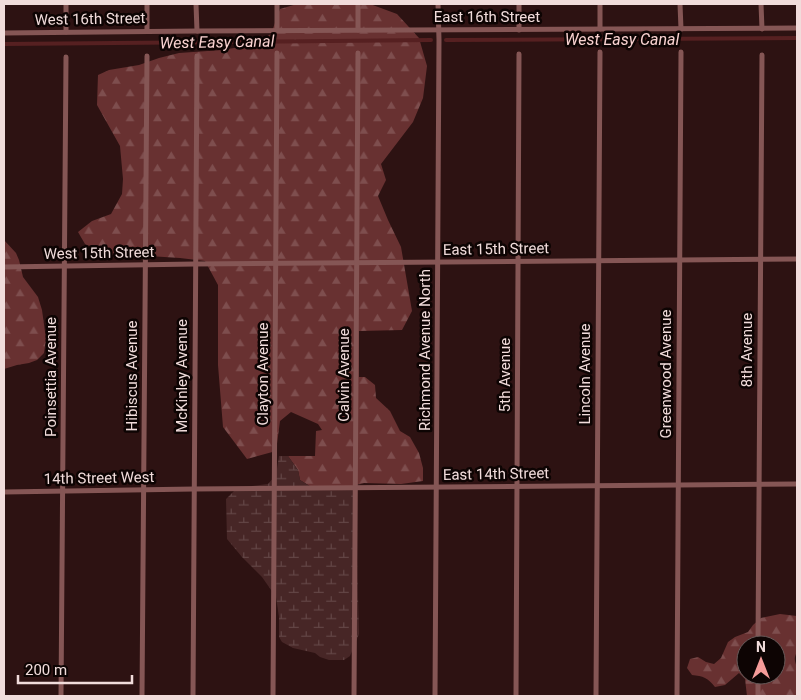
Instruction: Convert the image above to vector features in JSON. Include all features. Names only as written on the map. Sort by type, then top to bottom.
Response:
[{"type":"street","points":[[66,4],[66,32]]},
{"type":"street","points":[[147,4],[147,31]]},
{"type":"street","points":[[196,4],[196,31]]},
{"type":"street","points":[[277,4],[277,30]]},
{"type":"street","points":[[358,4],[358,30]]},
{"type":"street","name":"Richmond Avenue North","points":[[435,696],[438,4]]},
{"type":"street","points":[[519,4],[519,30]]},
{"type":"street","points":[[600,4],[600,29]]},
{"type":"street","points":[[680,4],[681,29]]},
{"type":"street","points":[[761,4],[762,28]]},
{"type":"street","name":"East 16th Street","points":[[178,31],[797,28]]},
{"type":"street","name":"West 16th Street","points":[[4,33],[178,31]]},
{"type":"street","name":"Lincoln Avenue","points":[[596,696],[600,52]]},
{"type":"street","name":"Greenwood Avenue","points":[[677,696],[681,52]]},
{"type":"street","name":"Clayton Avenue","points":[[274,696],[277,53]]},
{"type":"street","name":"Calvin Avenue","points":[[354,696],[358,53]]},
{"type":"street","name":"5th Avenue","points":[[516,696],[519,54]]},
{"type":"street","name":"8th Avenue","points":[[758,635],[762,54]]},
{"type":"street","name":"Hibiscus Avenue","points":[[142,696],[147,56]]},
{"type":"street","name":"McKinley Avenue","points":[[193,696],[196,56]]},
{"type":"street","name":"Poinsettia Avenue","points":[[61,696],[66,57]]},
{"type":"street","name":"East 15th Street","points":[[195,264],[797,259]]},
{"type":"street","name":"West 15th Street","points":[[4,267],[195,264]]},
{"type":"street","name":"East 14th Street","points":[[194,489],[797,484]]},
{"type":"street","name":"14th Street West","points":[[4,492],[194,489]]},
{"type":"green space","points":[[297,4],[370,4],[397,14],[419,38],[427,66],[423,98],[413,122],[381,164],[386,180],[378,196],[401,247],[412,311],[402,330],[359,331],[359,377],[365,377],[375,385],[376,398],[390,411],[400,431],[410,437],[419,453],[423,468],[423,481],[401,484],[364,483],[344,488],[316,490],[300,480],[298,470],[288,456],[315,456],[316,431],[322,430],[318,424],[291,412],[280,421],[276,451],[247,459],[223,427],[218,365],[218,285],[205,261],[133,255],[107,255],[85,244],[78,232],[92,221],[111,214],[122,194],[123,179],[120,146],[97,105],[98,75],[109,70],[139,65],[179,53],[222,50],[252,45],[271,34],[280,9]]},
{"type":"green space","points":[[4,240],[16,253],[23,277],[38,297],[46,339],[44,353],[37,360],[4,369]]},
{"type":"green space","points":[[279,456],[288,456],[298,470],[300,480],[316,490],[344,488],[364,483],[355,486],[359,634],[350,656],[344,660],[329,660],[315,653],[293,648],[282,642],[279,637],[276,597],[262,577],[227,539],[226,499],[237,488],[268,484],[276,475]]},
{"type":"green space","points":[[780,614],[797,616],[797,652],[795,660],[797,668],[797,696],[747,696],[746,685],[786,685],[786,635],[740,635],[748,632],[761,618]]},
{"type":"green space","points":[[735,637],[736,676],[725,685],[715,687],[705,678],[692,675],[687,668],[690,659],[698,657],[714,664],[721,658],[728,642]]},
{"type":"waterway","name":"West Easy Canal","points":[[446,40],[797,38]]},
{"type":"waterway","name":"West Easy Canal","points":[[4,44],[431,40]]}]
